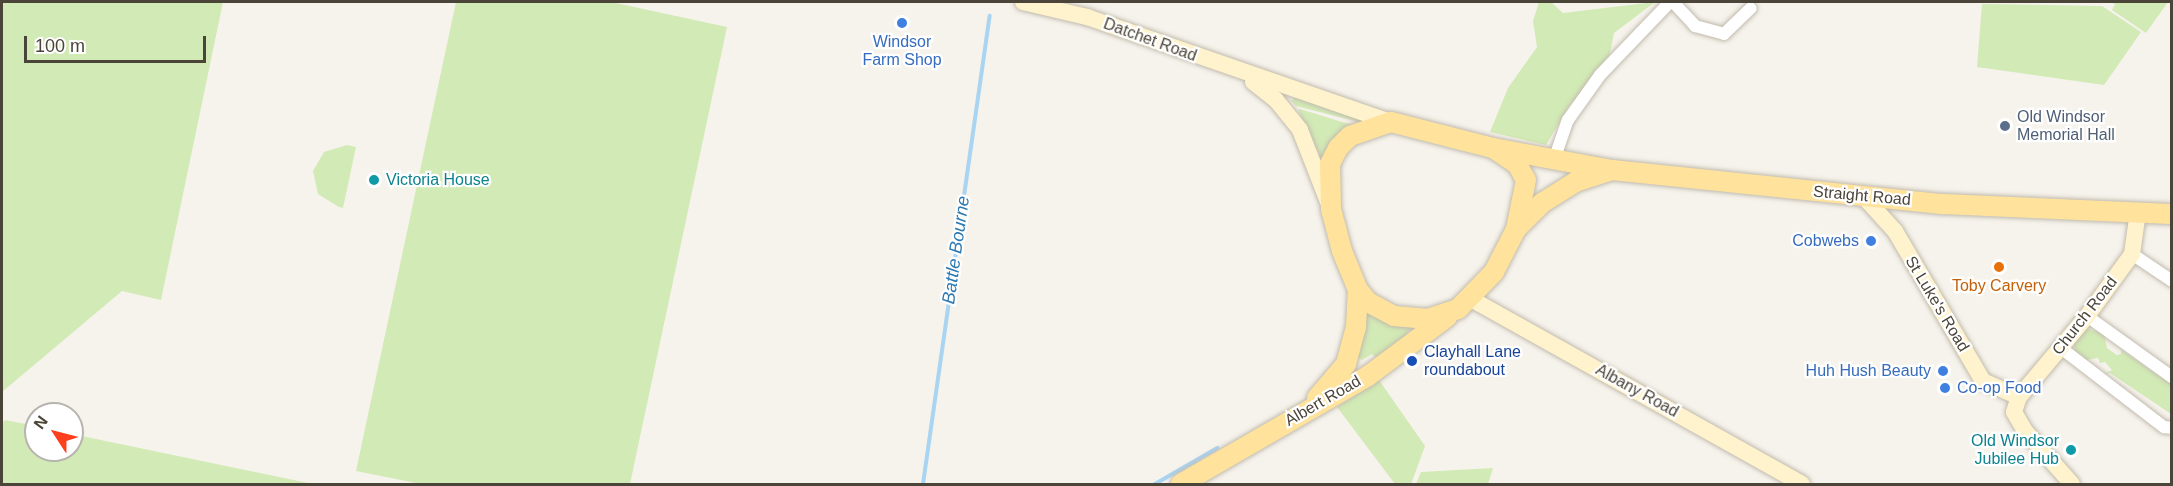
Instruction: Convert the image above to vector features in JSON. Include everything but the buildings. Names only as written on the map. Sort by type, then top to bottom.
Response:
[{"type":"main road","name":"Datchet Road","points":[[1023,2],[1087,17],[1242,74],[1391,122]]},
{"type":"main road","name":"Datchet Road","points":[[1242,74],[1276,100],[1294,121],[1331,209]]},
{"type":"main road","points":[[1516,230],[1526,180],[1517,164],[1493,148],[1391,122],[1356,133],[1338,148],[1330,164],[1331,209],[1358,290],[1368,302],[1411,320],[1428,319],[1465,304],[1494,272],[1516,230],[1542,203],[1575,182],[1612,170]]},
{"type":"main road","name":"Straight Road","points":[[1493,148],[1555,157],[1612,170],[1865,198],[2138,212],[2170,210]]},
{"type":"main road","name":"St Luke's Road","points":[[1865,198],[1895,231],[1983,381],[2017,404]]},
{"type":"main road","name":"Church Road","points":[[2017,404],[2087,316],[2132,254],[2138,212]]},
{"type":"main road","points":[[1308,409],[1347,364],[1356,327],[1358,290]]},
{"type":"main road","name":"Albert Road","points":[[1181,484],[1368,376],[1465,304]]},
{"type":"main road","name":"Albany Road","points":[[1465,304],[1802,484]]},
{"type":"main road","points":[[2017,404],[2025,431],[2068,483]]},
{"type":"street","points":[[1555,157],[1568,120],[1600,75],[1671,2],[1695,26],[1724,34],[1751,8]]},
{"type":"street","points":[[2132,254],[2172,281]]},
{"type":"street","points":[[2087,316],[2172,377]]},
{"type":"street","points":[[2061,348],[2164,427],[2172,428]]},
{"type":"green space","points":[[2,2],[223,2],[161,300],[122,291],[2,392]]},
{"type":"green space","points":[[456,2],[611,2],[727,27],[630,484],[421,484],[356,471]]},
{"type":"green space","points":[[1539,2],[1551,2],[1563,13],[1655,2],[1614,33],[1608,63],[1569,106],[1546,145],[1490,132],[1508,88],[1537,47],[1533,21]]},
{"type":"green space","points":[[2109,2],[2168,2],[2146,33],[2112,10],[2115,4]]},
{"type":"green space","points":[[1982,4],[2102,6],[2141,32],[2104,85],[1977,67]]},
{"type":"green space","points":[[1295,97],[1360,119],[1359,122],[1296,106],[1291,101]]},
{"type":"green space","points":[[1298,110],[1352,125],[1325,156],[1320,157]]},
{"type":"green space","points":[[347,145],[356,147],[343,208],[318,194],[313,171],[324,152]]},
{"type":"green space","points":[[1363,308],[1417,324],[1407,332],[1410,336],[1376,358],[1372,354],[1362,360],[1355,357]]},
{"type":"green space","points":[[2086,328],[2104,334],[2107,348],[2117,355],[2121,354],[2122,346],[2123,351],[2171,384],[2171,414],[2110,373],[2104,374],[2112,370],[2105,362],[2100,363],[2098,358],[2086,360],[2075,352],[2074,341]]},
{"type":"green space","points":[[1379,380],[1425,446],[1411,484],[1395,484],[1337,407]]},
{"type":"green space","points":[[5,420],[24,424],[24,462],[84,462],[84,436],[313,484],[2,484],[2,423]]},
{"type":"green space","points":[[1493,468],[1488,484],[1416,484],[1421,472]]},
{"type":"waterway","name":"Battle Bourne","points":[[923,484],[990,16]]},
{"type":"waterway","points":[[1155,484],[1217,448]]},
{"type":"place","name":"Windsor Farm Shop","points":[[902,23]]},
{"type":"place","name":"Old Windsor Memorial Hall","points":[[2005,126]]},
{"type":"place","name":"Victoria House","points":[[374,180]]},
{"type":"place","name":"Cobwebs","points":[[1871,241]]},
{"type":"place","name":"Toby Carvery","points":[[1999,267]]},
{"type":"place","name":"Clayhall Lane roundabout","points":[[1412,361]]},
{"type":"place","name":"Huh Hush Beauty","points":[[1943,371]]},
{"type":"place","name":"Co-op Food","points":[[1945,388]]},
{"type":"place","name":"Old Windsor Jubilee Hub","points":[[2071,450]]}]
